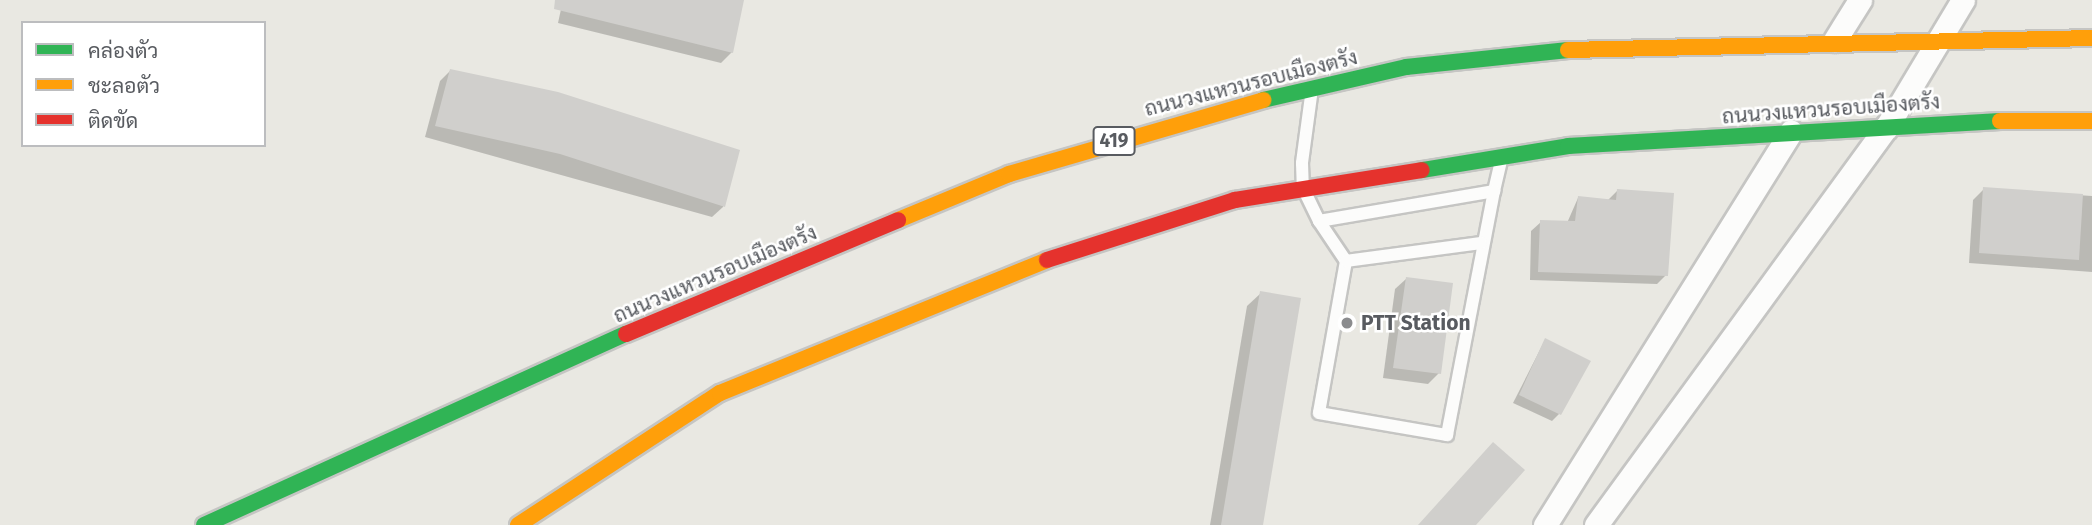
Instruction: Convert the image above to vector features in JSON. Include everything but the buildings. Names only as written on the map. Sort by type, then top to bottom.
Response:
[{"type":"highway","name":"ถนนวงแหวนรอบเมืองตรัง","points":[[204,525],[546,367],[1009,174],[1197,114],[1406,67],[1606,46],[1835,40],[2092,38]]},
{"type":"highway","name":"ถนนวงแหวนรอบเมืองตรัง","points":[[518,525],[720,393],[993,277],[1235,200],[1568,146],[1791,132],[2092,121]]},
{"type":"street","points":[[1835,40],[1860,0]]},
{"type":"street","points":[[1597,525],[1886,128],[1936,39],[1963,0]]},
{"type":"street","points":[[1545,525],[1791,132]]},
{"type":"lane","points":[[1314,88],[1301,137],[1303,188],[1319,221],[1346,261],[1319,412],[1447,435],[1481,243],[1502,157]]},
{"type":"lane","points":[[1319,221],[1494,191]]},
{"type":"lane","points":[[1346,261],[1481,243]]},
{"type":"traffic: fast","points":[[1263,100],[1406,67],[1568,50]]},
{"type":"traffic: fast","points":[[1422,170],[1568,146],[2000,121]]},
{"type":"traffic: fast","points":[[204,525],[626,334]]},
{"type":"traffic: slow","points":[[1568,50],[2092,38]]},
{"type":"traffic: slow","points":[[898,220],[1009,174],[1263,100]]},
{"type":"traffic: slow","points":[[2000,121],[2092,121]]},
{"type":"traffic: slow","points":[[518,525],[720,393],[1047,260]]},
{"type":"traffic: jam","points":[[1047,260],[1235,200],[1422,170]]},
{"type":"traffic: jam","points":[[626,334],[898,220]]},
{"type":"place","name":"PTT Station","points":[[1347,323]]}]
